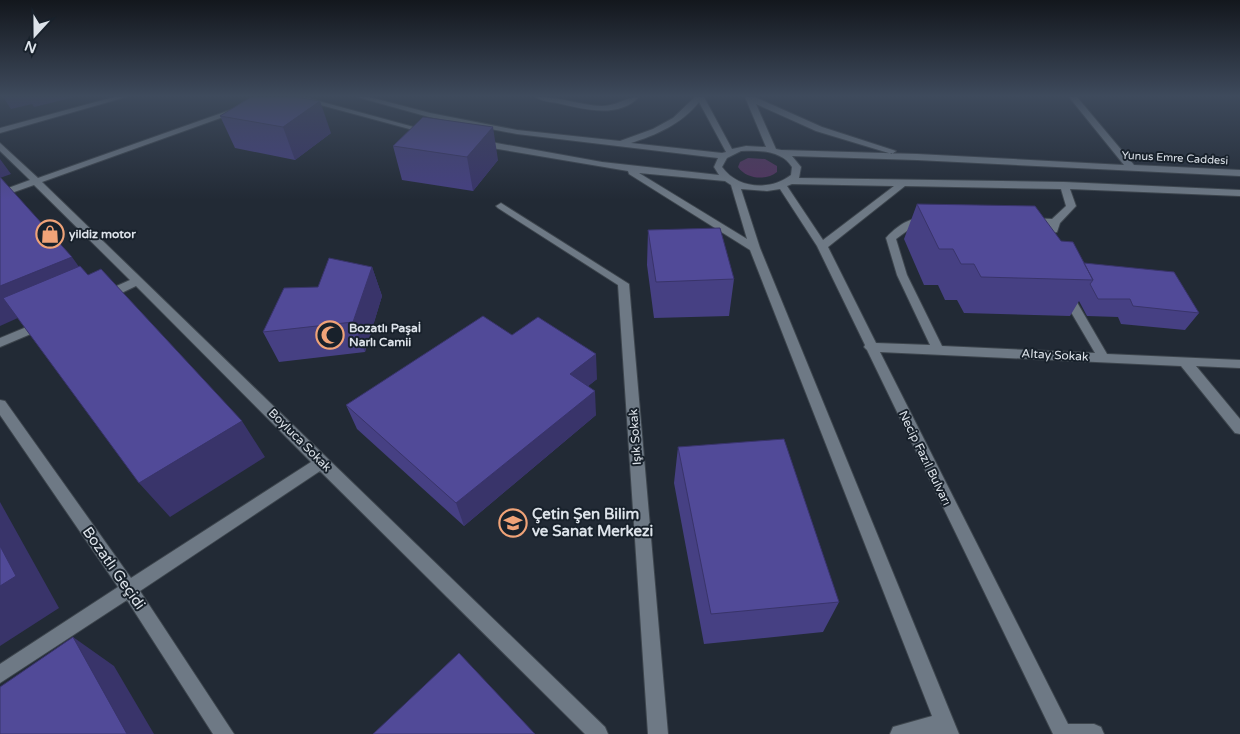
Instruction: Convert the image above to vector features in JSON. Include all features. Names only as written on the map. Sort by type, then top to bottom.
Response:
[{"type":"street","points":[[0,194],[179,131]]},
{"type":"street","points":[[427,131],[438,134]]},
{"type":"street","points":[[517,131],[617,144],[726,154]]},
{"type":"street","points":[[617,144],[651,131]]},
{"type":"street","points":[[716,131],[726,154]]},
{"type":"street","points":[[766,131],[776,152],[795,164],[798,170],[787,183]]},
{"type":"street","points":[[825,131],[917,157]]},
{"type":"street","points":[[1101,131],[1131,168]]},
{"type":"street","points":[[466,141],[627,170],[730,180],[759,188],[787,183],[904,182],[1064,185],[1240,193]]},
{"type":"street","name":"Boyluca Sokak","points":[[0,146],[598,734]]},
{"type":"street","name":"Yunus Emre Caddesi","points":[[726,154],[749,148],[776,152],[1240,173]]},
{"type":"street","points":[[726,154],[718,167],[730,180],[755,248],[946,728],[900,734]]},
{"type":"street","points":[[627,170],[755,248]]},
{"type":"street","points":[[822,246],[904,182]]},
{"type":"street","name":"Necip Fazıl Bulvarı","points":[[787,183],[822,246],[870,347],[1063,734]]},
{"type":"street","points":[[1052,238],[1055,222],[1071,206],[1064,185]]},
{"type":"street","name":"Işık Sokak","points":[[501,206],[623,284],[658,734]]},
{"type":"street","points":[[1020,221],[1055,222]]},
{"type":"street","points":[[931,222],[913,222],[891,238],[902,275],[938,350]]},
{"type":"street","points":[[95,300],[138,281]]},
{"type":"street","points":[[1063,286],[1103,357]]},
{"type":"street","points":[[0,343],[52,320]]},
{"type":"street","name":"Altay Sokak","points":[[870,347],[1240,364]]},
{"type":"street","points":[[1184,361],[1240,429]]},
{"type":"street","name":"Bozatlı Geçidi","points":[[0,405],[129,588],[224,734]]},
{"type":"street","points":[[0,674],[322,462]]},
{"type":"street","points":[[1063,734],[1094,734]]},
{"type":"shaded area","points":[[748,158],[765,159],[777,166],[777,172],[762,178],[746,174],[738,167],[740,162]]},
{"type":"building","points":[[408,131],[489,131],[467,157],[393,146]]},
{"type":"building","points":[[0,177],[72,257],[0,286]]},
{"type":"building","points":[[917,204],[1035,206],[1061,241],[1073,242],[1093,280],[981,277],[974,264],[961,264],[953,249],[939,249]]},
{"type":"building","points":[[720,228],[734,279],[656,282],[648,230]]},
{"type":"building","points":[[329,258],[372,267],[353,322],[263,332],[284,288],[318,287]]},
{"type":"building","points":[[1084,263],[1174,272],[1199,313],[1133,306],[1130,299],[1098,299],[1090,284],[1093,280]]},
{"type":"building","points":[[80,266],[88,275],[101,269],[242,421],[139,483],[3,298]]},
{"type":"building","points":[[483,316],[512,335],[538,317],[596,354],[570,374],[595,391],[456,503],[346,405]]},
{"type":"building","points":[[784,439],[839,602],[711,614],[678,447]]},
{"type":"building","points":[[0,546],[16,576],[0,586]]},
{"type":"building","points":[[73,637],[127,734],[0,734],[0,687]]},
{"type":"building","points":[[459,653],[535,734],[373,734]]},
{"type":"place","name":"yildiz motor","points":[[50,234]]},
{"type":"place","name":"Bozatlı Paşaİ Narlı Camii","points":[[330,335]]},
{"type":"place","name":"Çetin Şen Bilim ve Sanat Merkezi","points":[[513,523]]}]
